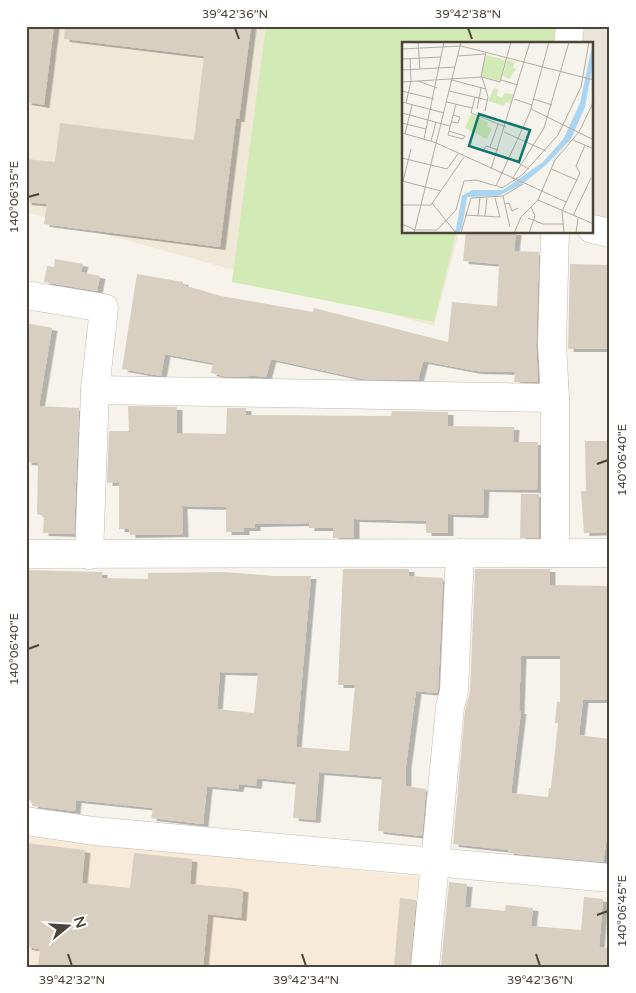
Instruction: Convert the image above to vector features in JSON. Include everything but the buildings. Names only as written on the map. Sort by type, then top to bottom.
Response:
[{"type":"street","points":[[568,42],[570,26]]},
{"type":"street","points":[[594,230],[610,233]]},
{"type":"street","points":[[555,234],[552,345],[555,398],[555,553]]},
{"type":"street","points":[[26,295],[104,308],[95,390],[89,554]]},
{"type":"street","points":[[95,390],[555,398]]},
{"type":"street","points":[[26,554],[610,552]]},
{"type":"street","points":[[425,967],[450,707],[454,691],[460,553]]},
{"type":"street","points":[[26,821],[94,831],[610,878]]},
{"type":"shaded area","points":[[26,26],[578,26],[423,42],[402,42],[402,234],[459,234],[434,326],[26,212]]},
{"type":"shaded area","points":[[570,26],[610,26],[610,221],[594,219],[594,42],[568,42]]},
{"type":"shaded area","points":[[26,836],[429,878],[420,967],[26,967]]},
{"type":"green space","points":[[266,26],[557,26],[555,42],[402,42],[402,234],[456,234],[434,322],[232,282]]}]
